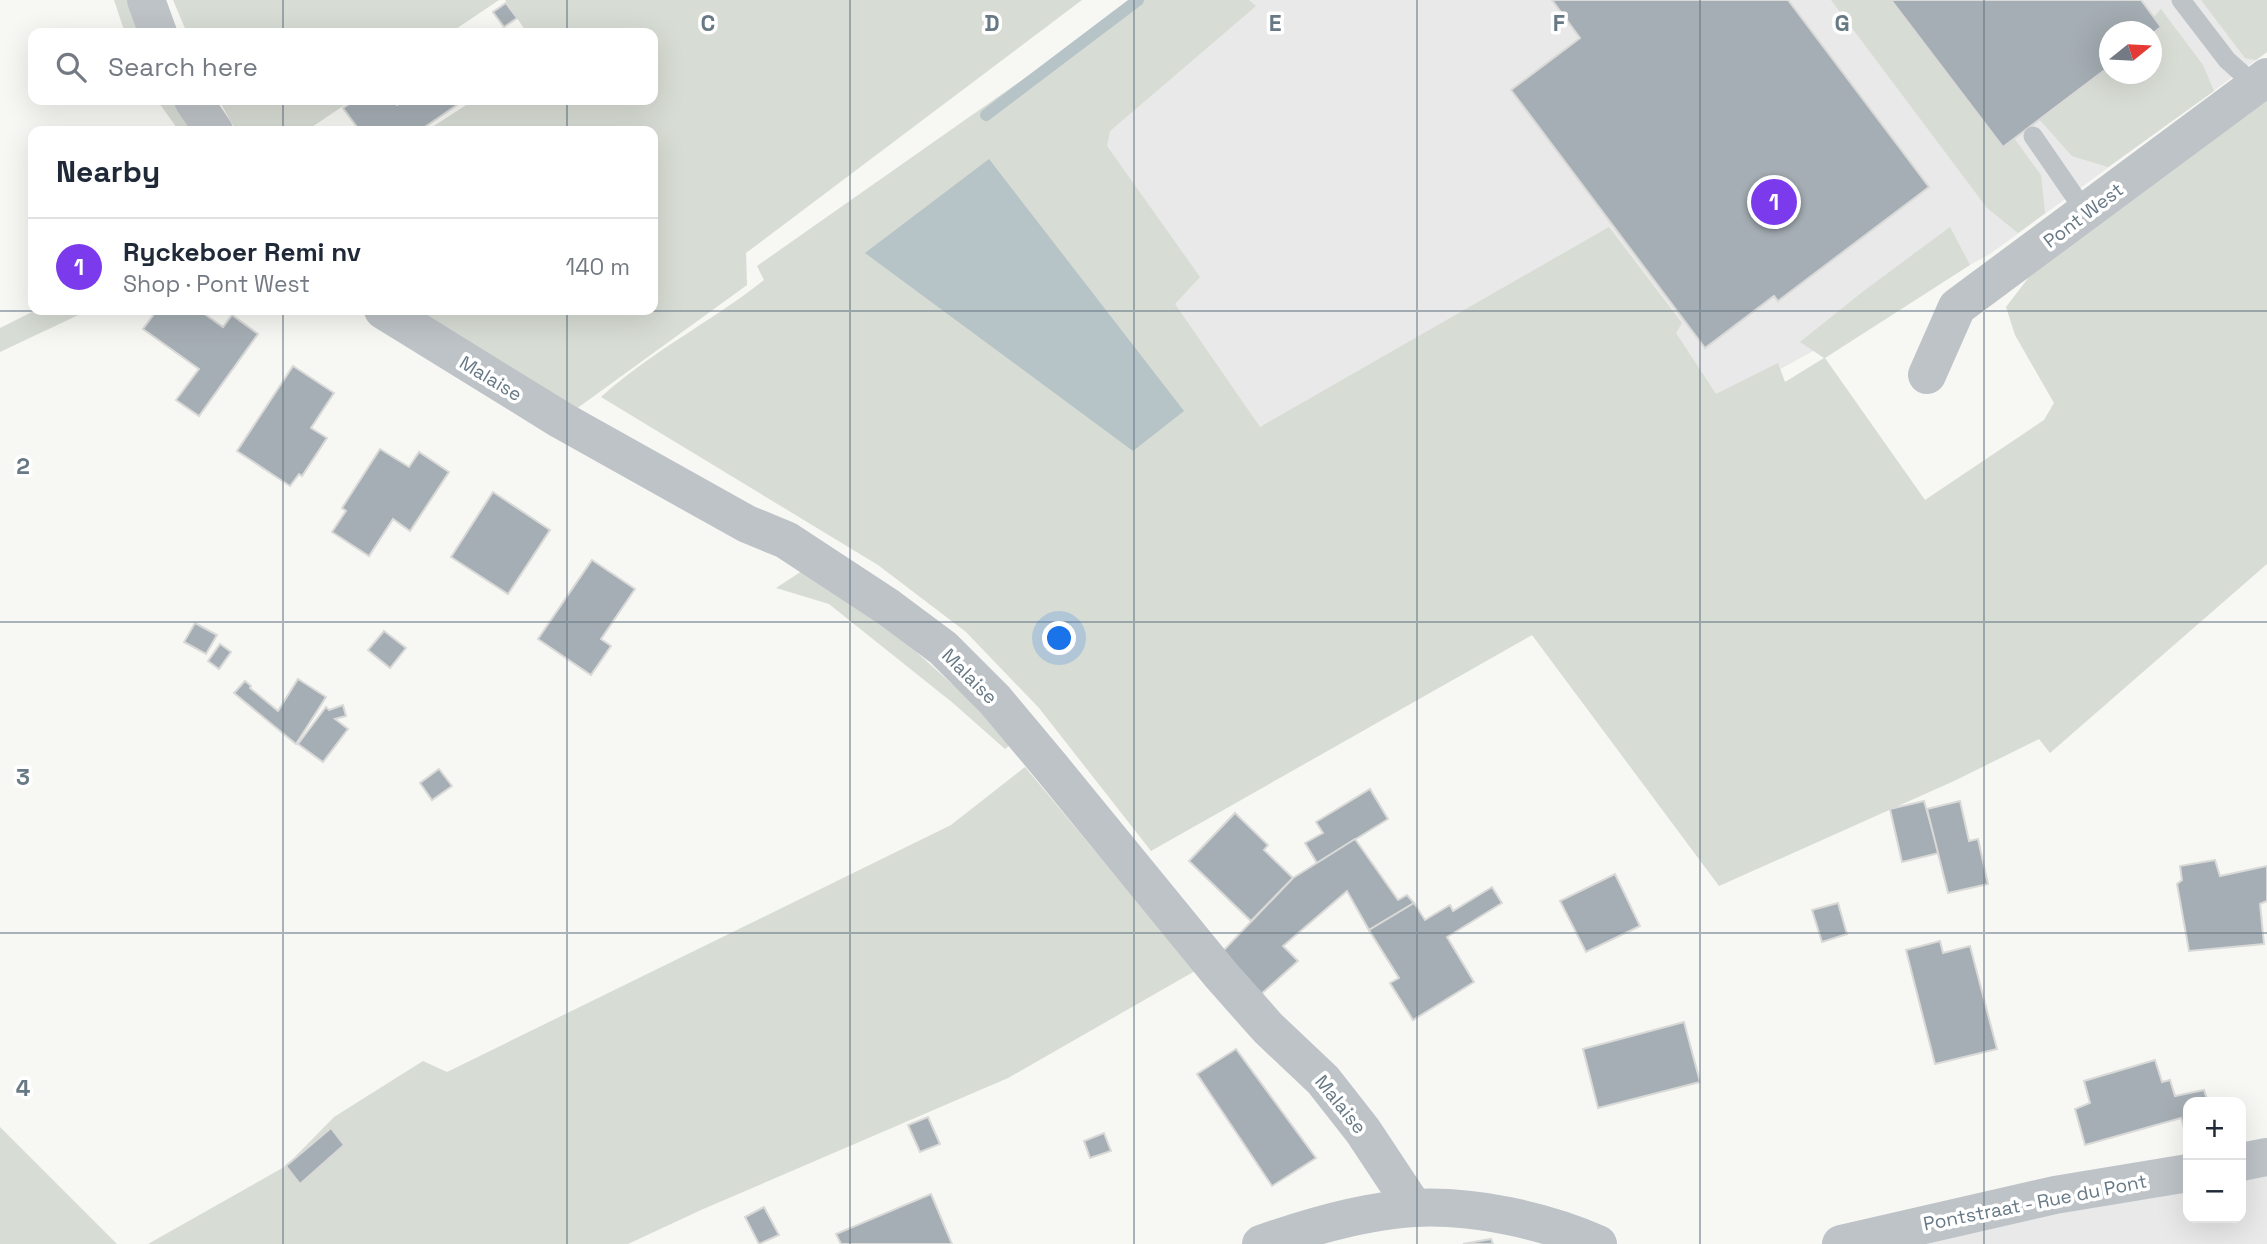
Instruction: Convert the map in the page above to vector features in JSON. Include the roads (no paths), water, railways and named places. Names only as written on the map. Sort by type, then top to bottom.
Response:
[{"type":"street","points":[[146,0],[156,28]]},
{"type":"street","name":"Pont West","points":[[1927,375],[1957,307],[2261,81]]},
{"type":"street","points":[[196,105],[211,126]]},
{"type":"street","name":"Malaise","points":[[391,315],[561,420],[747,524],[786,540],[888,607],[943,648],[995,700],[1236,993],[1268,1028],[1323,1080],[1363,1131],[1414,1208]]},
{"type":"street","points":[[2246,1161],[2267,1157]]},
{"type":"street","name":"Pontstraat - Rue du Pont","points":[[1841,1244],[2055,1195],[2183,1174]]},
{"type":"street","points":[[1261,1244],[1359,1216],[1414,1208],[1515,1217],[1573,1233],[1598,1244]]},
{"type":"lane","points":[[2181,0],[2227,60],[2261,81]]},
{"type":"lane","points":[[2033,136],[2086,213]]},
{"type":"waterway","points":[[986,115],[1138,0]]},
{"type":"place","name":"Ryckeboer Remi nv","points":[[1774,202]]}]
